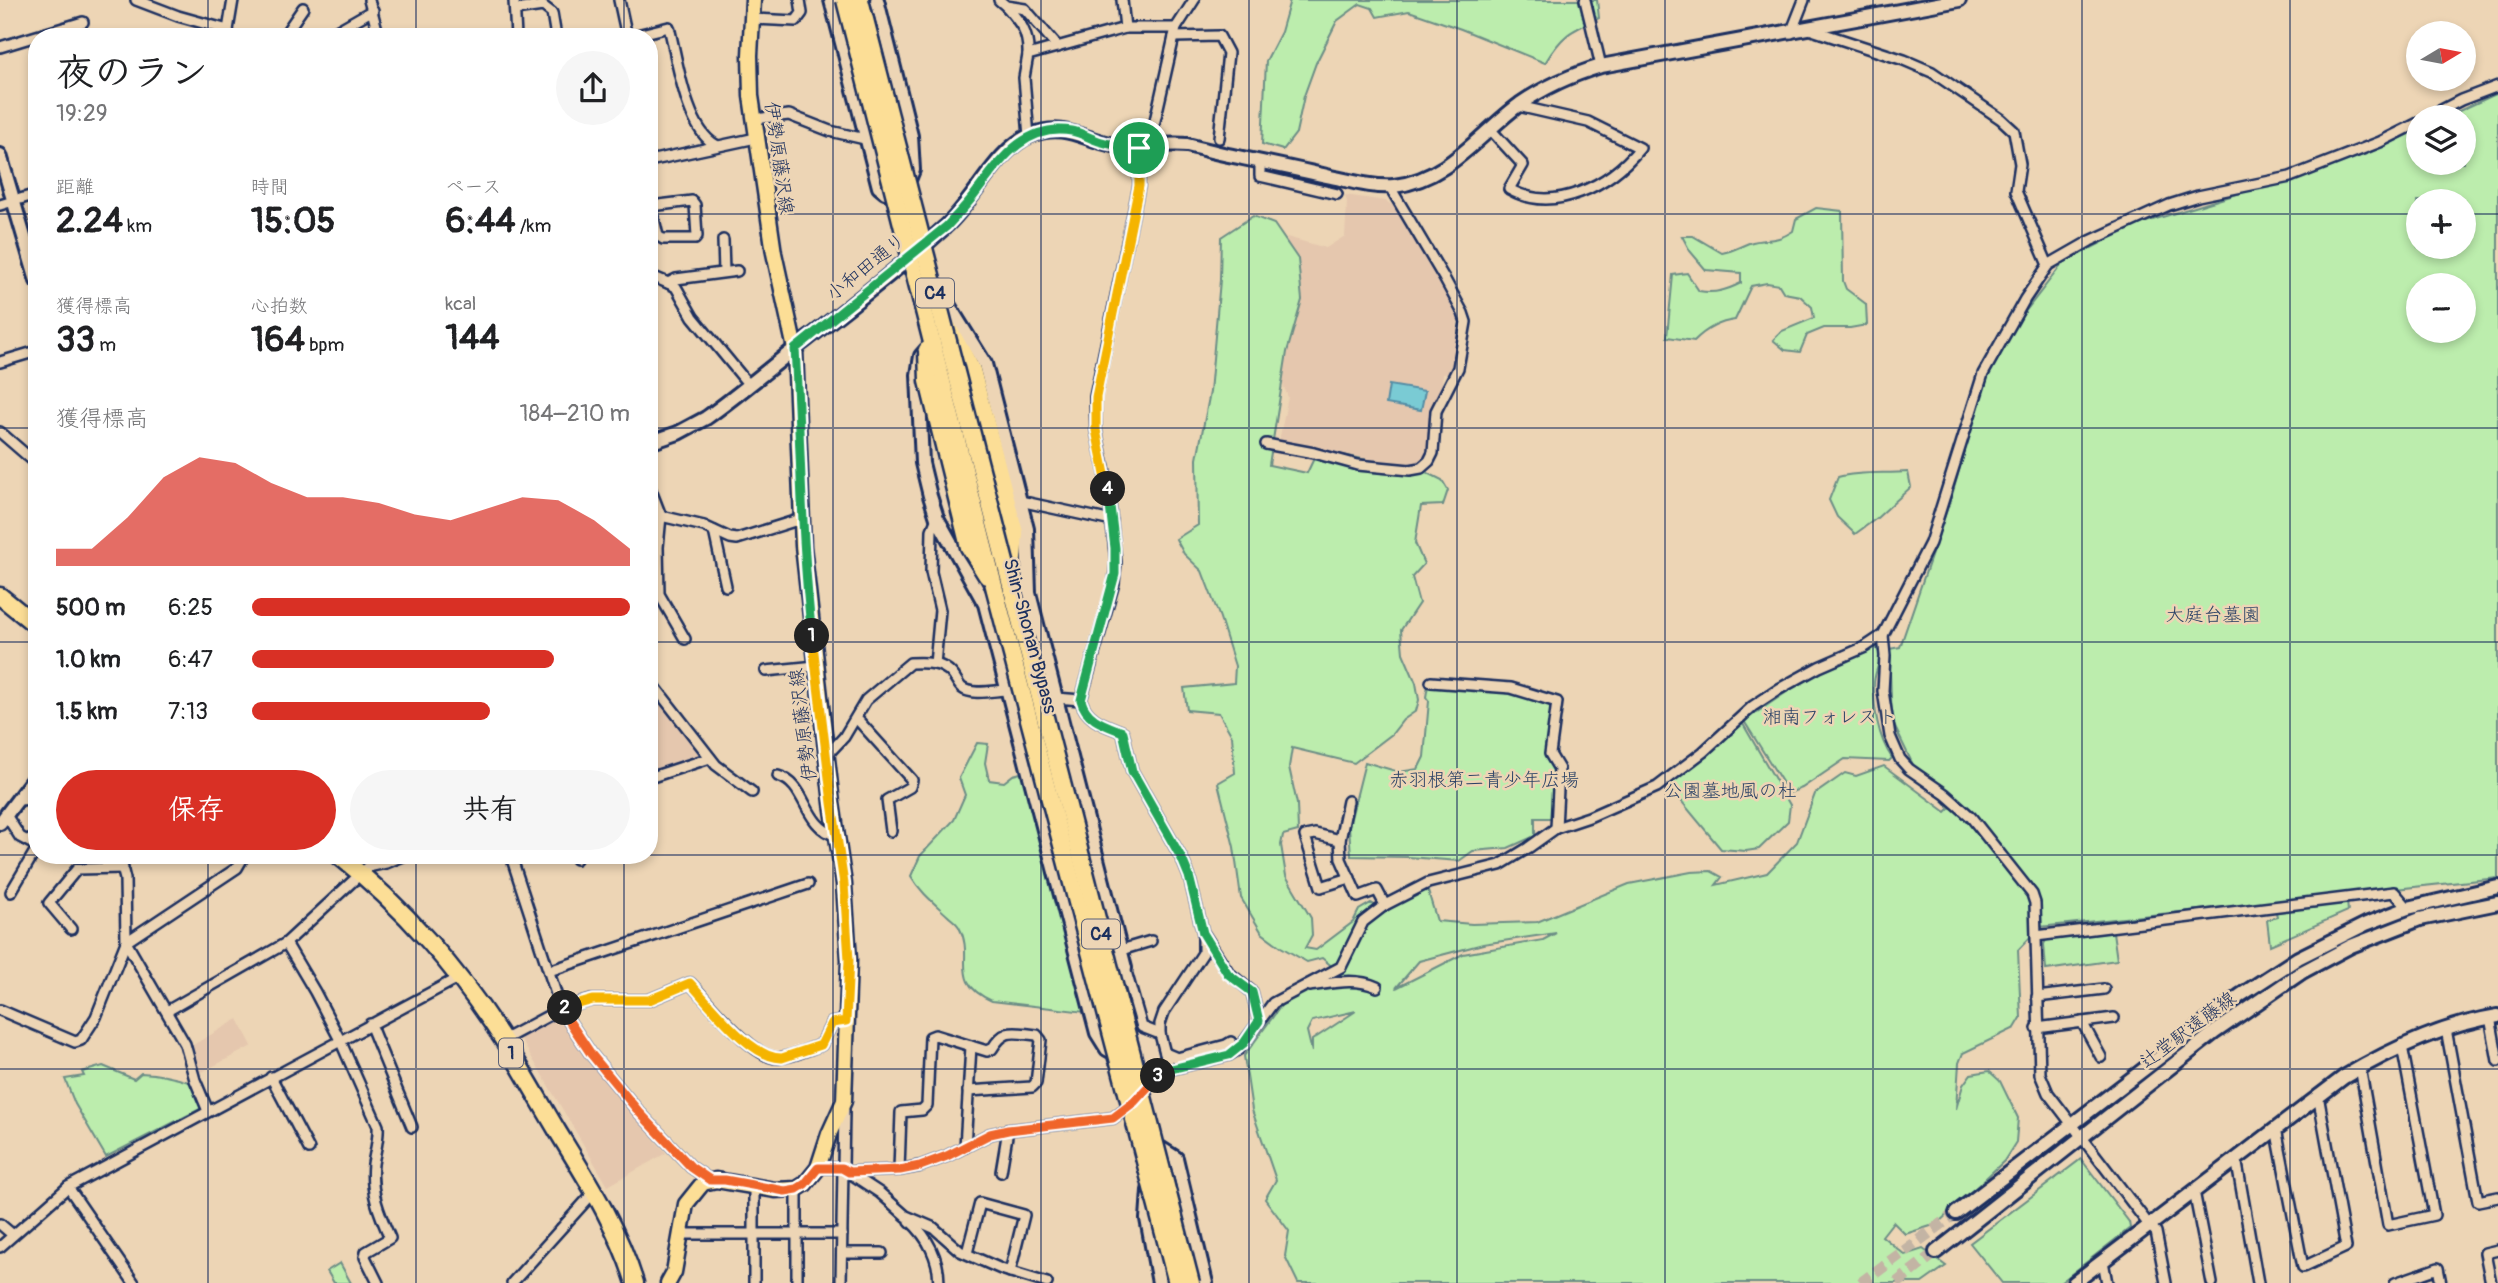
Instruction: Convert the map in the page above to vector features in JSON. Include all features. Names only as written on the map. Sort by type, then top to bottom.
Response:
[{"type":"highway","name":"Shin-Shonan Bypass","points":[[845,0],[932,313],[1003,587],[1175,1283]]},
{"type":"highway","name":"Shin-Shonan Bypass","points":[[860,0],[932,313]]},
{"type":"highway","points":[[932,313],[928,381],[969,547],[1003,587]]},
{"type":"highway","name":"Shin-Shonan Bypass","points":[[1003,587],[1200,1280]]},
{"type":"highway","points":[[0,596],[28,619]]},
{"type":"highway","name":"1","points":[[348,864],[412,923],[458,978],[503,1040],[605,1209],[635,1283]]},
{"type":"main road","name":"伊勢原藤沢線","points":[[753,0],[750,74],[754,119],[774,253],[795,349],[801,456],[801,519],[848,926],[844,1101],[818,1168],[805,1184],[797,1189]]},
{"type":"main road","points":[[673,1279],[686,1204],[698,1189],[710,1180],[725,1180],[775,1190],[797,1189]]},
{"type":"street","points":[[136,0],[214,28]]},
{"type":"street","points":[[230,28],[233,0]]},
{"type":"street","points":[[369,0],[377,28]]},
{"type":"street","points":[[514,0],[516,28]]},
{"type":"street","points":[[619,0],[626,28]]},
{"type":"street","points":[[752,19],[796,21],[802,13],[800,0]]},
{"type":"street","points":[[831,0],[879,187],[905,201]]},
{"type":"street","points":[[877,0],[911,136],[912,170],[905,189],[905,201],[932,313],[934,337],[918,365],[922,463],[937,518],[985,604],[1102,1042],[1114,1053],[1144,1138],[1172,1153],[1176,1158],[1200,1280],[1175,1283]]},
{"type":"street","points":[[1122,0],[1125,28]]},
{"type":"street","points":[[1169,1069],[1160,1024],[1164,1012],[1203,953],[1203,933],[1189,876],[1132,771],[1123,732],[1090,717],[1081,700],[1114,583],[1115,548],[1108,486],[1096,430],[1096,397],[1139,186],[1144,147],[1175,33],[1194,0]]},
{"type":"street","points":[[1585,0],[1601,66]]},
{"type":"street","points":[[1791,33],[1804,0]]},
{"type":"street","points":[[1002,3],[1023,24],[1028,43],[1024,78],[1029,136],[1049,130],[1070,131],[1102,142],[1144,147],[1188,146],[1390,187],[1414,183],[1436,173],[1518,106],[1569,76],[1601,66],[1959,0]]},
{"type":"street","points":[[1002,3],[1025,9],[1058,47]]},
{"type":"street","points":[[515,10],[543,6],[552,13],[554,28]]},
{"type":"street","points":[[289,28],[303,8]]},
{"type":"street","points":[[342,28],[373,10]]},
{"type":"street","points":[[67,28],[83,22]]},
{"type":"street","points":[[658,30],[669,27],[695,123],[710,142],[716,145]]},
{"type":"street","points":[[1028,55],[1125,28],[1219,36],[1228,53],[1219,138]]},
{"type":"street","points":[[1809,29],[1932,72],[2001,119],[2014,131],[2020,164],[2016,191],[2048,265]]},
{"type":"street","points":[[0,47],[28,42]]},
{"type":"street","points":[[2451,105],[2498,86]]},
{"type":"street","points":[[1490,129],[1523,165],[1509,189],[1521,196],[1557,199],[1601,184],[1640,148],[1588,122],[1518,106]]},
{"type":"street","points":[[754,119],[789,115],[867,145],[884,164],[907,160],[912,154]]},
{"type":"street","points":[[818,1168],[900,1170],[934,1162],[990,1134],[1113,1118],[1131,1104],[1163,1071],[1229,1055],[1244,1043],[1273,1003],[1341,967],[1363,922],[1385,905],[1428,883],[1500,865],[1556,828],[1590,817],[1657,787],[1761,700],[1789,683],[1865,647],[1883,635],[1930,543],[1983,374],[2025,299],[2048,265],[2090,241],[2169,205],[2198,196],[2290,177],[2380,142],[2406,128]]},
{"type":"street","name":"小和田通り","points":[[658,440],[691,427],[917,258],[968,204],[1004,155],[1029,136]]},
{"type":"street","points":[[658,159],[757,138]]},
{"type":"street","points":[[0,155],[28,251]]},
{"type":"street","points":[[1260,162],[1260,176],[1336,194]]},
{"type":"street","points":[[1266,444],[1358,465],[1410,470],[1421,468],[1433,453],[1436,411],[1458,368],[1465,322],[1444,278],[1390,187]]},
{"type":"street","points":[[0,205],[28,197]]},
{"type":"street","points":[[658,205],[692,201],[695,205],[697,236],[695,239],[663,239],[658,236]]},
{"type":"street","points":[[723,240],[724,272]]},
{"type":"street","points":[[917,258],[927,283],[944,298],[985,364],[1028,535],[1027,584],[1125,968],[1142,1027],[1160,1034]]},
{"type":"street","points":[[668,283],[676,279],[737,271]]},
{"type":"street","points":[[658,279],[676,286],[693,317],[749,385]]},
{"type":"street","points":[[932,313],[934,296],[944,298]]},
{"type":"street","points":[[0,362],[28,354]]},
{"type":"street","points":[[0,432],[28,456]]},
{"type":"street","points":[[1020,501],[1112,522]]},
{"type":"street","points":[[658,508],[661,516],[658,568]]},
{"type":"street","points":[[661,516],[704,526],[730,538],[746,538],[801,519]]},
{"type":"street","points":[[935,664],[940,610],[931,572],[932,530],[937,518]]},
{"type":"street","points":[[714,531],[726,586]]},
{"type":"street","points":[[658,589],[662,603],[685,639]]},
{"type":"street","points":[[1883,635],[1883,691],[1890,736],[1900,759],[1971,817],[2032,894],[2035,903],[2040,1074],[2048,1093],[2148,1225],[2157,1232],[2166,1283]]},
{"type":"street","points":[[827,755],[857,719],[866,700],[910,663],[935,664],[950,671],[963,689],[970,691],[1007,690]]},
{"type":"street","points":[[766,671],[816,666]]},
{"type":"street","points":[[1431,682],[1511,688],[1558,702],[1550,754],[1559,769],[1556,828]]},
{"type":"street","points":[[658,691],[723,773],[752,792]]},
{"type":"street","points":[[1056,698],[1081,700]]},
{"type":"street","points":[[857,719],[912,780],[910,787],[887,800],[891,831]]},
{"type":"street","points":[[658,775],[710,758]]},
{"type":"street","points":[[778,776],[787,778],[793,784],[819,828],[837,836]]},
{"type":"street","points":[[28,786],[3,819],[28,842]]},
{"type":"street","points":[[18,800],[28,799]]},
{"type":"street","points":[[1348,801],[1340,840],[1341,859],[1358,897],[1377,890],[1385,905]]},
{"type":"street","points":[[1340,840],[1315,834],[1305,836],[1321,887],[1350,878]]},
{"type":"street","points":[[11,892],[28,863]]},
{"type":"street","points":[[0,1010],[75,1042],[81,1040],[96,1017],[126,942],[125,891],[121,864]]},
{"type":"street","points":[[126,942],[239,864]]},
{"type":"street","points":[[167,1010],[286,943],[360,873],[380,864]]},
{"type":"street","points":[[514,864],[561,1009],[591,1054],[639,1112],[691,1167],[710,1180]]},
{"type":"street","points":[[71,929],[49,903],[77,869],[122,868]]},
{"type":"street","points":[[549,971],[808,884]]},
{"type":"street","name":"辻堂駅遠藤線","points":[[1956,1213],[2269,976],[2366,923],[2408,908],[2498,887]]},
{"type":"street","points":[[2036,936],[2394,892],[2408,908]]},
{"type":"street","name":"辻堂駅遠藤線","points":[[1937,1252],[2080,1136],[2215,1032],[2302,972],[2351,946],[2420,919],[2498,903]]},
{"type":"street","points":[[1203,933],[1228,974],[1252,992],[1259,1021]]},
{"type":"street","points":[[1121,950],[1151,941]]},
{"type":"street","points":[[126,942],[185,1044],[195,1080],[208,1111]]},
{"type":"street","points":[[286,943],[340,1040],[378,1126],[373,1193],[390,1238],[366,1252],[365,1257],[378,1283]]},
{"type":"street","points":[[1125,968],[1110,1012],[1149,1187],[1147,1219],[1158,1283]]},
{"type":"street","points":[[0,1247],[68,1186],[458,978]]},
{"type":"street","points":[[1305,987],[1353,980],[1377,987]]},
{"type":"street","points":[[503,1040],[561,1009],[593,1000],[649,1000],[690,983],[752,1047],[766,1056],[782,1058],[821,1045],[832,1023],[846,1021]]},
{"type":"street","points":[[2037,997],[2104,989]]},
{"type":"street","points":[[1090,1005],[1114,1002]]},
{"type":"street","points":[[2074,1283],[2318,1095],[2360,1068],[2402,1046],[2446,1029],[2494,1017],[2498,1061]]},
{"type":"street","points":[[2037,1028],[2114,1018]]},
{"type":"street","points":[[2082,1022],[2101,1057]]},
{"type":"street","points":[[370,1024],[412,1127]]},
{"type":"street","points":[[2446,1029],[2478,1201],[2498,1197]]},
{"type":"street","points":[[900,1170],[901,1112],[922,1110],[927,1105],[930,1037],[935,1035],[986,1051],[992,1049],[1000,1036],[1006,1033],[1037,1035],[1041,1040],[1036,1083],[1032,1087],[968,1091]]},
{"type":"street","points":[[1165,1053],[1177,1058],[1231,1042]]},
{"type":"street","points":[[965,1147],[971,1046]]},
{"type":"street","points":[[2360,1068],[2388,1226],[2434,1215],[2402,1046]]},
{"type":"street","points":[[271,1077],[309,1149]]},
{"type":"street","points":[[2276,1128],[2303,1267],[2346,1247],[2318,1095]]},
{"type":"street","points":[[841,1283],[845,1170],[844,1101]]},
{"type":"street","points":[[1001,1172],[1008,1130]]},
{"type":"street","points":[[2236,1158],[2258,1283]]},
{"type":"street","points":[[845,1170],[880,1193],[926,1237],[938,1271],[939,1283]]},
{"type":"street","points":[[68,1186],[134,1283]]},
{"type":"street","points":[[754,1186],[754,1283]]},
{"type":"street","points":[[797,1189],[797,1283]]},
{"type":"street","points":[[2194,1191],[2212,1283]]},
{"type":"street","points":[[512,1283],[594,1192]]},
{"type":"street","points":[[967,1253],[980,1203],[1024,1215],[1010,1272]]},
{"type":"street","points":[[896,1208],[905,1216],[934,1228],[954,1248],[1010,1272],[1047,1283]]},
{"type":"street","points":[[0,1224],[13,1235]]},
{"type":"street","points":[[681,1234],[842,1234]]},
{"type":"street","points":[[2491,1283],[2485,1252],[2498,1250]]},
{"type":"street","points":[[842,1253],[882,1253]]},
{"type":"street","points":[[2103,1261],[2107,1283]]},
{"type":"street","points":[[2395,1283],[2438,1268],[2441,1283]]},
{"type":"shaded area","points":[[1345,195],[1386,201],[1395,207],[1458,317],[1454,365],[1450,373],[1443,374],[1441,390],[1433,406],[1428,454],[1420,464],[1411,466],[1359,463],[1283,445],[1279,441],[1288,397],[1282,382],[1283,352],[1298,304],[1300,269],[1284,265],[1287,237],[1326,248],[1345,236]]},
{"type":"shaded area","points":[[658,698],[703,753],[658,770]]},
{"type":"shaded area","points":[[560,1014],[617,1095],[666,1153],[608,1186],[519,1036]]},
{"type":"shaded area","points":[[238,1019],[252,1046],[200,1073],[193,1045]]},
{"type":"green space","points":[[1290,0],[1597,0],[1599,18],[1568,35],[1545,63],[1409,11],[1377,17],[1372,8],[1360,4],[1337,21],[1316,63],[1304,96],[1296,133],[1283,150],[1262,144],[1266,61],[1281,32]]},
{"type":"green space","name":"大庭台墓園","points":[[2498,93],[2498,878],[2040,927],[2018,950],[2021,1018],[2015,1028],[1963,1053],[1959,1063],[1956,1109],[1963,1085],[1971,1074],[1989,1071],[2000,1081],[2018,1118],[2016,1142],[2004,1161],[1937,1224],[1905,1234],[1893,1222],[1882,1236],[1905,1255],[1923,1249],[1946,1266],[1922,1283],[1298,1283],[1285,1256],[1289,1231],[1265,1199],[1276,1180],[1252,1110],[1244,1056],[1283,1003],[1340,973],[1322,958],[1307,962],[1262,933],[1241,898],[1234,847],[1218,783],[1235,773],[1232,736],[1219,713],[1187,710],[1184,688],[1234,683],[1235,666],[1202,571],[1184,554],[1176,539],[1198,525],[1197,459],[1210,392],[1221,237],[1253,216],[1274,224],[1298,259],[1302,300],[1287,352],[1269,465],[1307,473],[1318,450],[1426,472],[1442,480],[1448,490],[1443,505],[1421,506],[1415,543],[1424,564],[1412,577],[1419,603],[1401,630],[1403,653],[1416,683],[1419,700],[1416,711],[1403,720],[1392,734],[1354,763],[1292,748],[1289,767],[1297,804],[1298,831],[1283,835],[1281,845],[1286,876],[1311,918],[1312,935],[1305,948],[1316,950],[1353,922],[1359,910],[1371,903],[1385,911],[1427,888],[1437,921],[1472,924],[1537,922],[1629,884],[1691,872],[1711,871],[1722,877],[1716,885],[1767,873],[1797,842],[1815,794],[1845,773],[1856,776],[1884,766],[1946,812],[1950,808],[1915,769],[1892,721],[1889,649],[1900,647],[1952,495],[1986,377],[2014,326],[2063,263],[2133,226],[2367,154],[2406,136],[2406,175],[2476,175],[2476,105],[2472,105]],"holes":[[[1556,933],[1543,940],[1463,954],[1396,988],[1419,961],[1483,944]],[[1356,1011],[1312,1040],[1312,1052],[1307,1031],[1312,1021]]]},
{"type":"green space","points":[[1816,208],[1842,211],[1843,281],[1846,289],[1866,304],[1867,325],[1824,328],[1807,335],[1800,352],[1785,350],[1773,340],[1782,331],[1814,318],[1812,307],[1800,296],[1784,293],[1779,285],[1767,283],[1751,286],[1735,320],[1713,327],[1694,341],[1667,337],[1673,275],[1687,273],[1699,291],[1705,292],[1721,291],[1741,283],[1741,273],[1706,270],[1690,251],[1682,236],[1693,236],[1722,253],[1749,243],[1786,235],[1793,231],[1796,219]]},
{"type":"green space","points":[[1908,472],[1911,487],[1855,534],[1837,517],[1829,500],[1838,477],[1864,473]]},
{"type":"green space","name":"湘南フォレスト","points":[[1874,645],[1881,655],[1874,682],[1874,702],[1880,732],[1892,758],[1889,761],[1845,759],[1802,788],[1789,793],[1744,721],[1800,683]]},
{"type":"green space","name":"赤羽根第二青少年広場","points":[[1428,685],[1512,692],[1547,700],[1553,713],[1546,757],[1555,770],[1552,818],[1535,818],[1535,836],[1508,848],[1473,851],[1459,861],[1351,856],[1349,826],[1365,762],[1399,772],[1418,769],[1424,757]]},
{"type":"green space","name":"公園墓地風の杜","points":[[1743,724],[1790,805],[1788,821],[1759,849],[1746,851],[1721,849],[1668,785]]},
{"type":"green space","points":[[977,743],[988,744],[985,763],[989,780],[1004,782],[1013,775],[1025,772],[1086,1006],[1085,1012],[992,1001],[978,993],[966,977],[965,949],[959,927],[923,892],[911,876],[920,856],[954,820],[965,795],[959,778]]},
{"type":"green space","points":[[2347,902],[2348,911],[2270,945],[2267,920],[2277,917],[2276,912]]},
{"type":"green space","points":[[2113,932],[2117,960],[2046,970],[2046,940]]},
{"type":"green space","points":[[103,1066],[134,1079],[141,1073],[148,1073],[192,1083],[202,1108],[106,1157],[75,1104],[65,1079],[84,1076],[82,1072]]},
{"type":"green space","points":[[2081,1159],[2129,1222],[2130,1228],[2060,1283],[2002,1283],[1970,1243]]},
{"type":"green space","points":[[340,1263],[351,1283],[334,1283],[327,1271]]},
{"type":"water","points":[[1389,385],[1425,391],[1421,410],[1386,404]]},
{"type":"tunnel","points":[[1861,1283],[1956,1213]]},
{"type":"tunnel","points":[[1897,1283],[1936,1252]]},
{"type":"route","points":[[1049,130],[1070,131],[1114,145],[1139,148],[1139,186],[1096,397],[1096,430],[1108,486],[1115,574],[1081,700],[1090,717],[1123,732],[1132,771],[1189,876],[1203,933],[1228,974],[1252,992],[1259,1021],[1239,1049],[1229,1055],[1163,1071],[1134,1102],[1113,1118],[1043,1124],[990,1134],[934,1162],[900,1170],[849,1172],[842,1168],[818,1168],[805,1184],[785,1191],[725,1180],[710,1180],[691,1167],[639,1112],[591,1054],[561,1009],[602,999],[649,1000],[690,983],[752,1047],[775,1058],[821,1045],[832,1023],[846,1021],[848,926],[803,546],[795,349],[947,226],[968,204],[1004,155],[1029,136],[1049,130]]}]
